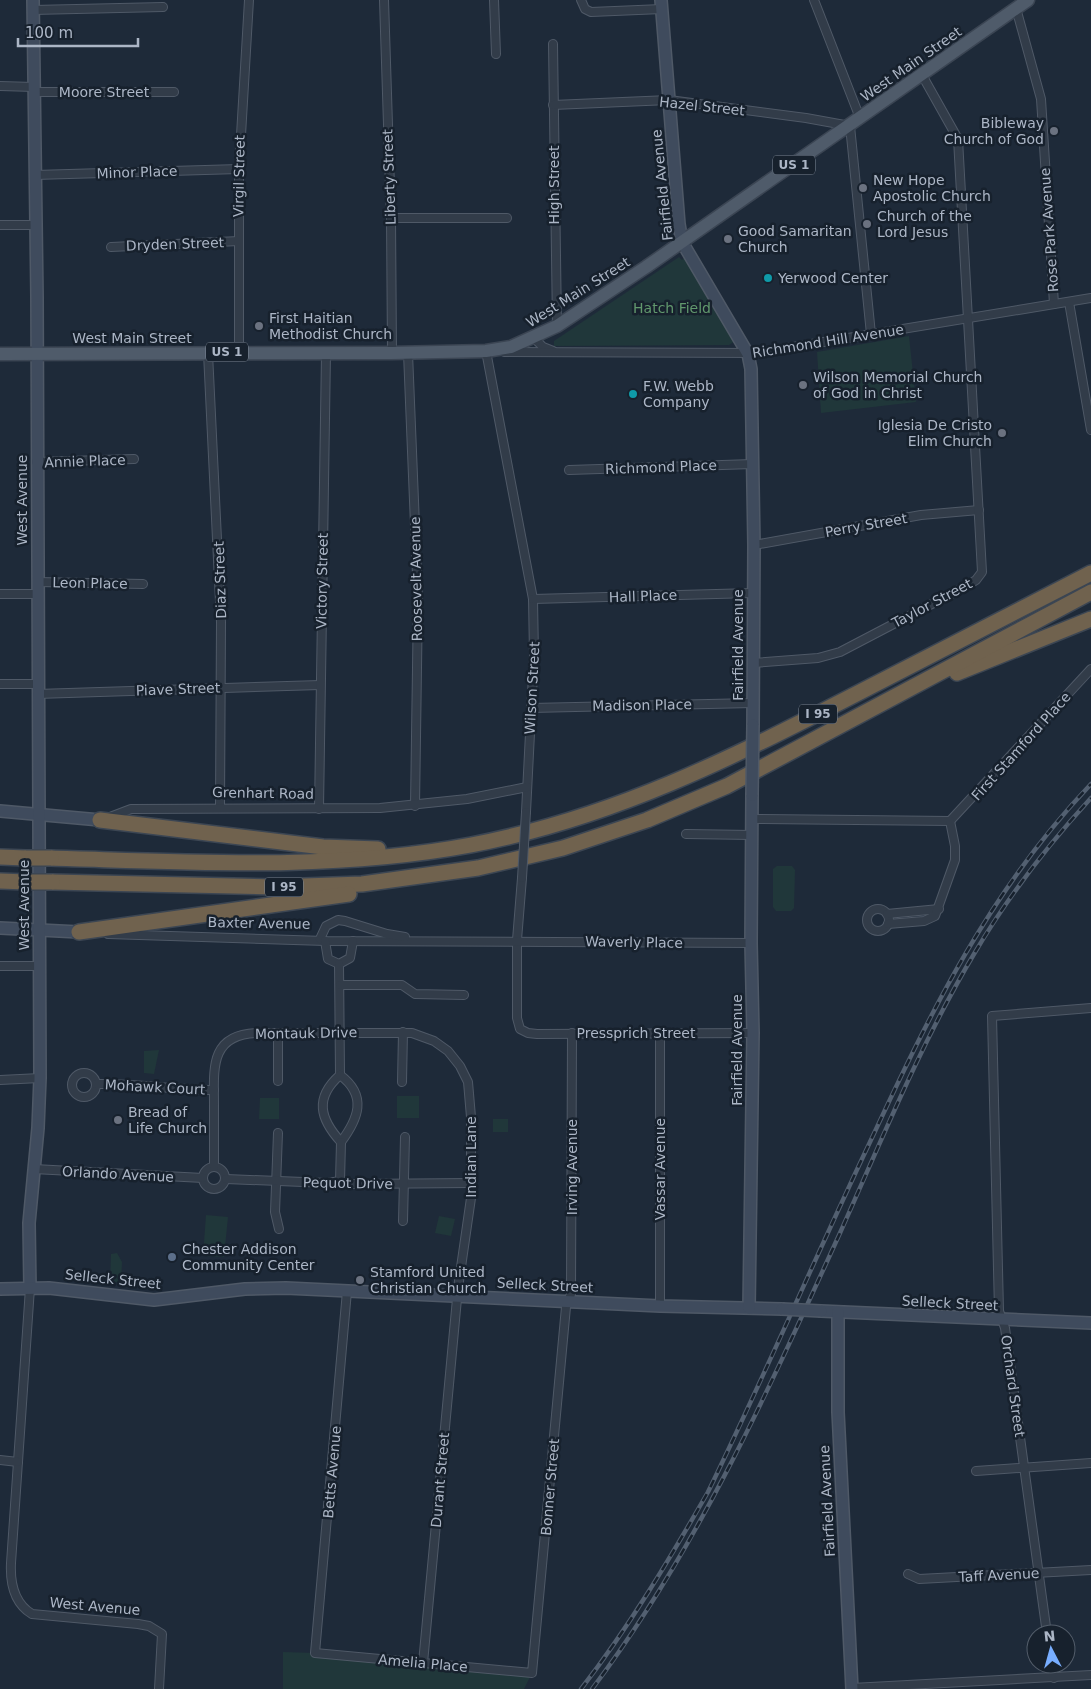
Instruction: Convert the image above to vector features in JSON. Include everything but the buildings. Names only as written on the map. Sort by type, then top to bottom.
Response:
[{"type":"highway","name":"I 95","points":[[0,857],[298,863],[356,860],[442,850],[499,839],[583,816],[691,776],[804,721],[1091,573]]},
{"type":"highway","name":"I 95","points":[[0,881],[304,887],[391,881],[478,868],[573,845],[674,810],[753,774],[1091,592]]},
{"type":"highway","points":[[882,704],[1091,619]]},
{"type":"highway","points":[[100,820],[323,848],[442,850]]},
{"type":"highway","points":[[78,932],[377,891],[478,868]]},
{"type":"main road","name":"West Main Street","points":[[0,354],[408,353],[486,351],[511,347],[557,326],[682,242],[1028,0]]},
{"type":"main road","name":"West Avenue","points":[[30,1288],[29,1226],[38,1128],[40,1078],[37,354],[33,5]]},
{"type":"main road","name":"Fairfield Avenue","points":[[661,5],[682,242],[748,354],[753,464],[754,545],[751,943],[753,1033],[748,1308]]},
{"type":"main road","name":"Grenhart Road","points":[[0,812],[100,820]]},
{"type":"main road","name":"Baxter Avenue","points":[[0,928],[78,932]]},
{"type":"main road","name":"Selleck Street","points":[[0,1289],[30,1288],[154,1300],[261,1288],[1091,1323]]},
{"type":"main road","name":"Fairfield Avenue","points":[[838,1312],[838,1412],[852,1689]]},
{"type":"street","name":"Virgil Street","points":[[239,352],[238,169],[249,0]]},
{"type":"street","name":"Liberty Street","points":[[384,0],[391,218],[392,353]]},
{"type":"street","points":[[494,0],[496,54]]},
{"type":"street","points":[[581,0],[591,12],[661,5]]},
{"type":"street","points":[[814,0],[855,122],[871,334]]},
{"type":"street","points":[[33,5],[163,7]]},
{"type":"street","name":"Rose Park Avenue","points":[[1016,8],[1041,99],[1054,304]]},
{"type":"street","name":"High Street","points":[[553,44],[557,326]]},
{"type":"street","name":"Taylor Street","points":[[753,662],[818,658],[840,652],[976,580],[983,568],[967,320],[958,138],[922,75]]},
{"type":"street","name":"Moore Street","points":[[0,86],[34,89],[174,92]]},
{"type":"street","name":"Hazel Street","points":[[553,105],[668,100],[855,122]]},
{"type":"street","name":"Minor Place","points":[[35,175],[238,169]]},
{"type":"street","points":[[391,218],[507,218]]},
{"type":"street","points":[[0,224],[36,225]]},
{"type":"street","name":"Dryden Street","points":[[111,246],[238,241]]},
{"type":"street","name":"Richmond Hill Avenue","points":[[486,351],[562,354],[748,354],[967,320],[1091,298]]},
{"type":"street","points":[[1070,302],[1088,387],[1091,430]]},
{"type":"street","name":"Richmond Hill Avenue","points":[[534,338],[543,348],[562,354]]},
{"type":"street","name":"Wilson Street","points":[[486,351],[532,600],[534,655],[517,940],[517,1018],[520,1028]]},
{"type":"street","name":"Diaz Street","points":[[208,353],[218,519],[221,688],[220,808]]},
{"type":"street","name":"Victory Street","points":[[320,809],[320,685],[326,353]]},
{"type":"street","name":"Roosevelt Avenue","points":[[408,353],[418,599],[415,806]]},
{"type":"street","name":"Annie Place","points":[[36,462],[134,459]]},
{"type":"street","name":"Richmond Place","points":[[569,470],[753,464]]},
{"type":"street","name":"Perry Street","points":[[754,545],[921,515],[979,510]]},
{"type":"street","name":"Leon Place","points":[[37,582],[143,584]]},
{"type":"street","name":"Hall Place","points":[[532,600],[753,593]]},
{"type":"street","points":[[0,594],[37,594]]},
{"type":"street","name":"First Stamford Place","points":[[950,822],[1091,669]]},
{"type":"street","name":"Piave Street","points":[[0,684],[37,689],[221,688],[320,685]]},
{"type":"street","name":"Madison Place","points":[[531,708],[753,703]]},
{"type":"street","name":"Grenhart Road","points":[[100,820],[131,809],[320,809],[415,806],[527,787]]},
{"type":"street","points":[[752,819],[950,822],[955,846],[955,860],[939,909],[935,916],[924,920],[888,924],[883,930],[876,931],[870,928],[867,922],[868,915],[874,910],[881,910],[887,914],[939,909]]},
{"type":"street","points":[[686,834],[752,835]]},
{"type":"street","points":[[887,914],[888,924]]},
{"type":"street","points":[[339,964],[328,959],[323,940],[326,926],[338,920],[387,934],[429,940]]},
{"type":"street","name":"Baxter Avenue","points":[[78,932],[353,941],[517,940]]},
{"type":"street","name":"Waverly Place","points":[[517,940],[751,943]]},
{"type":"street","points":[[339,964],[350,958],[353,941]]},
{"type":"street","points":[[339,964],[340,1075],[354,1092],[357,1108],[352,1126],[341,1142],[340,1181]]},
{"type":"street","points":[[0,966],[39,966]]},
{"type":"street","points":[[340,985],[402,985],[415,994],[464,995]]},
{"type":"street","name":"Orchard Street","points":[[1047,1624],[1002,1320],[999,1311],[992,1016],[1091,1008]]},
{"type":"street","name":"Pressprich Street","points":[[520,1028],[528,1033],[753,1033]]},
{"type":"street","points":[[402,1082],[403,1032]]},
{"type":"street","name":"Montauk Drive","points":[[214,1167],[214,1063],[219,1051],[227,1042],[246,1033],[403,1032],[425,1036]]},
{"type":"street","name":"Vassar Avenue","points":[[660,1032],[660,1306]]},
{"type":"street","points":[[278,1033],[278,1081]]},
{"type":"street","name":"Irving Avenue","points":[[568,1301],[571,1294],[573,1200],[572,1033]]},
{"type":"street","name":"Indian Lane","points":[[425,1036],[455,1058],[468,1082],[471,1117],[469,1224],[457,1296]]},
{"type":"street","points":[[340,1075],[326,1092],[323,1103],[327,1126],[341,1142]]},
{"type":"street","points":[[0,1080],[40,1078]]},
{"type":"street","name":"Mohawk Court","points":[[96,1084],[144,1084],[187,1090],[214,1090]]},
{"type":"street","points":[[278,1133],[275,1212],[279,1229]]},
{"type":"street","points":[[403,1221],[405,1137]]},
{"type":"street","points":[[203,1178],[205,1173],[214,1167],[222,1170],[226,1179]]},
{"type":"street","name":"Orlando Avenue","points":[[34,1169],[203,1178],[204,1183],[211,1189],[221,1187],[226,1179]]},
{"type":"street","name":"Pequot Drive","points":[[226,1179],[328,1183],[340,1181],[353,1184],[471,1183]]},
{"type":"street","name":"West Avenue","points":[[30,1288],[10,1577],[14,1591],[21,1605],[40,1616],[138,1624],[162,1634],[163,1647],[159,1689]]},
{"type":"street","name":"Betts Avenue","points":[[314,1653],[347,1291]]},
{"type":"street","name":"Durant Street","points":[[424,1663],[457,1296]]},
{"type":"street","name":"Bonner Street","points":[[532,1673],[568,1301]]},
{"type":"street","points":[[0,1460],[18,1462]]},
{"type":"street","points":[[976,1471],[1091,1463]]},
{"type":"street","name":"Taff Avenue","points":[[908,1574],[919,1579],[1091,1570]]},
{"type":"street","name":"Amelia Place","points":[[314,1653],[532,1673]]},
{"type":"street","points":[[1053,1674],[1054,1678]]},
{"type":"street","points":[[852,1689],[1091,1676]]},
{"type":"green space","name":"Hatch Field","points":[[679,257],[682,260],[685,257],[735,341],[729,345],[554,346],[554,341]]},
{"type":"green space","points":[[909,336],[916,402],[821,413],[817,352]]},
{"type":"green space","points":[[777,866],[792,866],[795,870],[794,908],[791,911],[776,911],[773,907],[773,869]]},
{"type":"green space","points":[[159,1050],[154,1074],[144,1073],[144,1051]]},
{"type":"green space","points":[[397,1096],[419,1096],[419,1118],[397,1118]]},
{"type":"green space","points":[[260,1098],[279,1098],[279,1119],[259,1119]]},
{"type":"green space","points":[[493,1119],[508,1119],[508,1132],[493,1132]]},
{"type":"green space","points":[[206,1215],[228,1217],[224,1257],[203,1256]]},
{"type":"green space","points":[[439,1216],[455,1219],[451,1236],[435,1233]]},
{"type":"green space","points":[[117,1253],[122,1262],[121,1282],[110,1283],[111,1254]]},
{"type":"green space","points":[[283,1652],[315,1653],[532,1673],[524,1689],[283,1689]]},
{"type":"railway","points":[[581,1689],[616,1642],[648,1593],[708,1492],[893,1093],[940,999],[993,909],[1022,866],[1055,824],[1091,784]]},
{"type":"railway","points":[[592,1689],[630,1636],[665,1581],[698,1525],[728,1468],[786,1351],[919,1057],[974,954],[1014,893],[1043,854],[1091,798]]},
{"type":"place","name":"Bibleway Church of God","points":[[1054,131]]},
{"type":"place","name":"New Hope Apostolic Church","points":[[863,188]]},
{"type":"place","name":"Church of the Lord Jesus","points":[[867,224]]},
{"type":"place","name":"Good Samaritan Church","points":[[728,239]]},
{"type":"place","name":"Yerwood Center","points":[[768,278]]},
{"type":"place","name":"First Haitian Methodist Church","points":[[259,326]]},
{"type":"place","name":"Wilson Memorial Church of God in Christ","points":[[803,385]]},
{"type":"place","name":"F.W. Webb Company","points":[[633,394]]},
{"type":"place","name":"Iglesia De Cristo Elim Church","points":[[1002,433]]},
{"type":"place","name":"Bread of Life Church","points":[[118,1120]]},
{"type":"place","name":"Chester Addison Community Center","points":[[172,1257]]},
{"type":"place","name":"Stamford United Christian Church","points":[[360,1280]]}]
